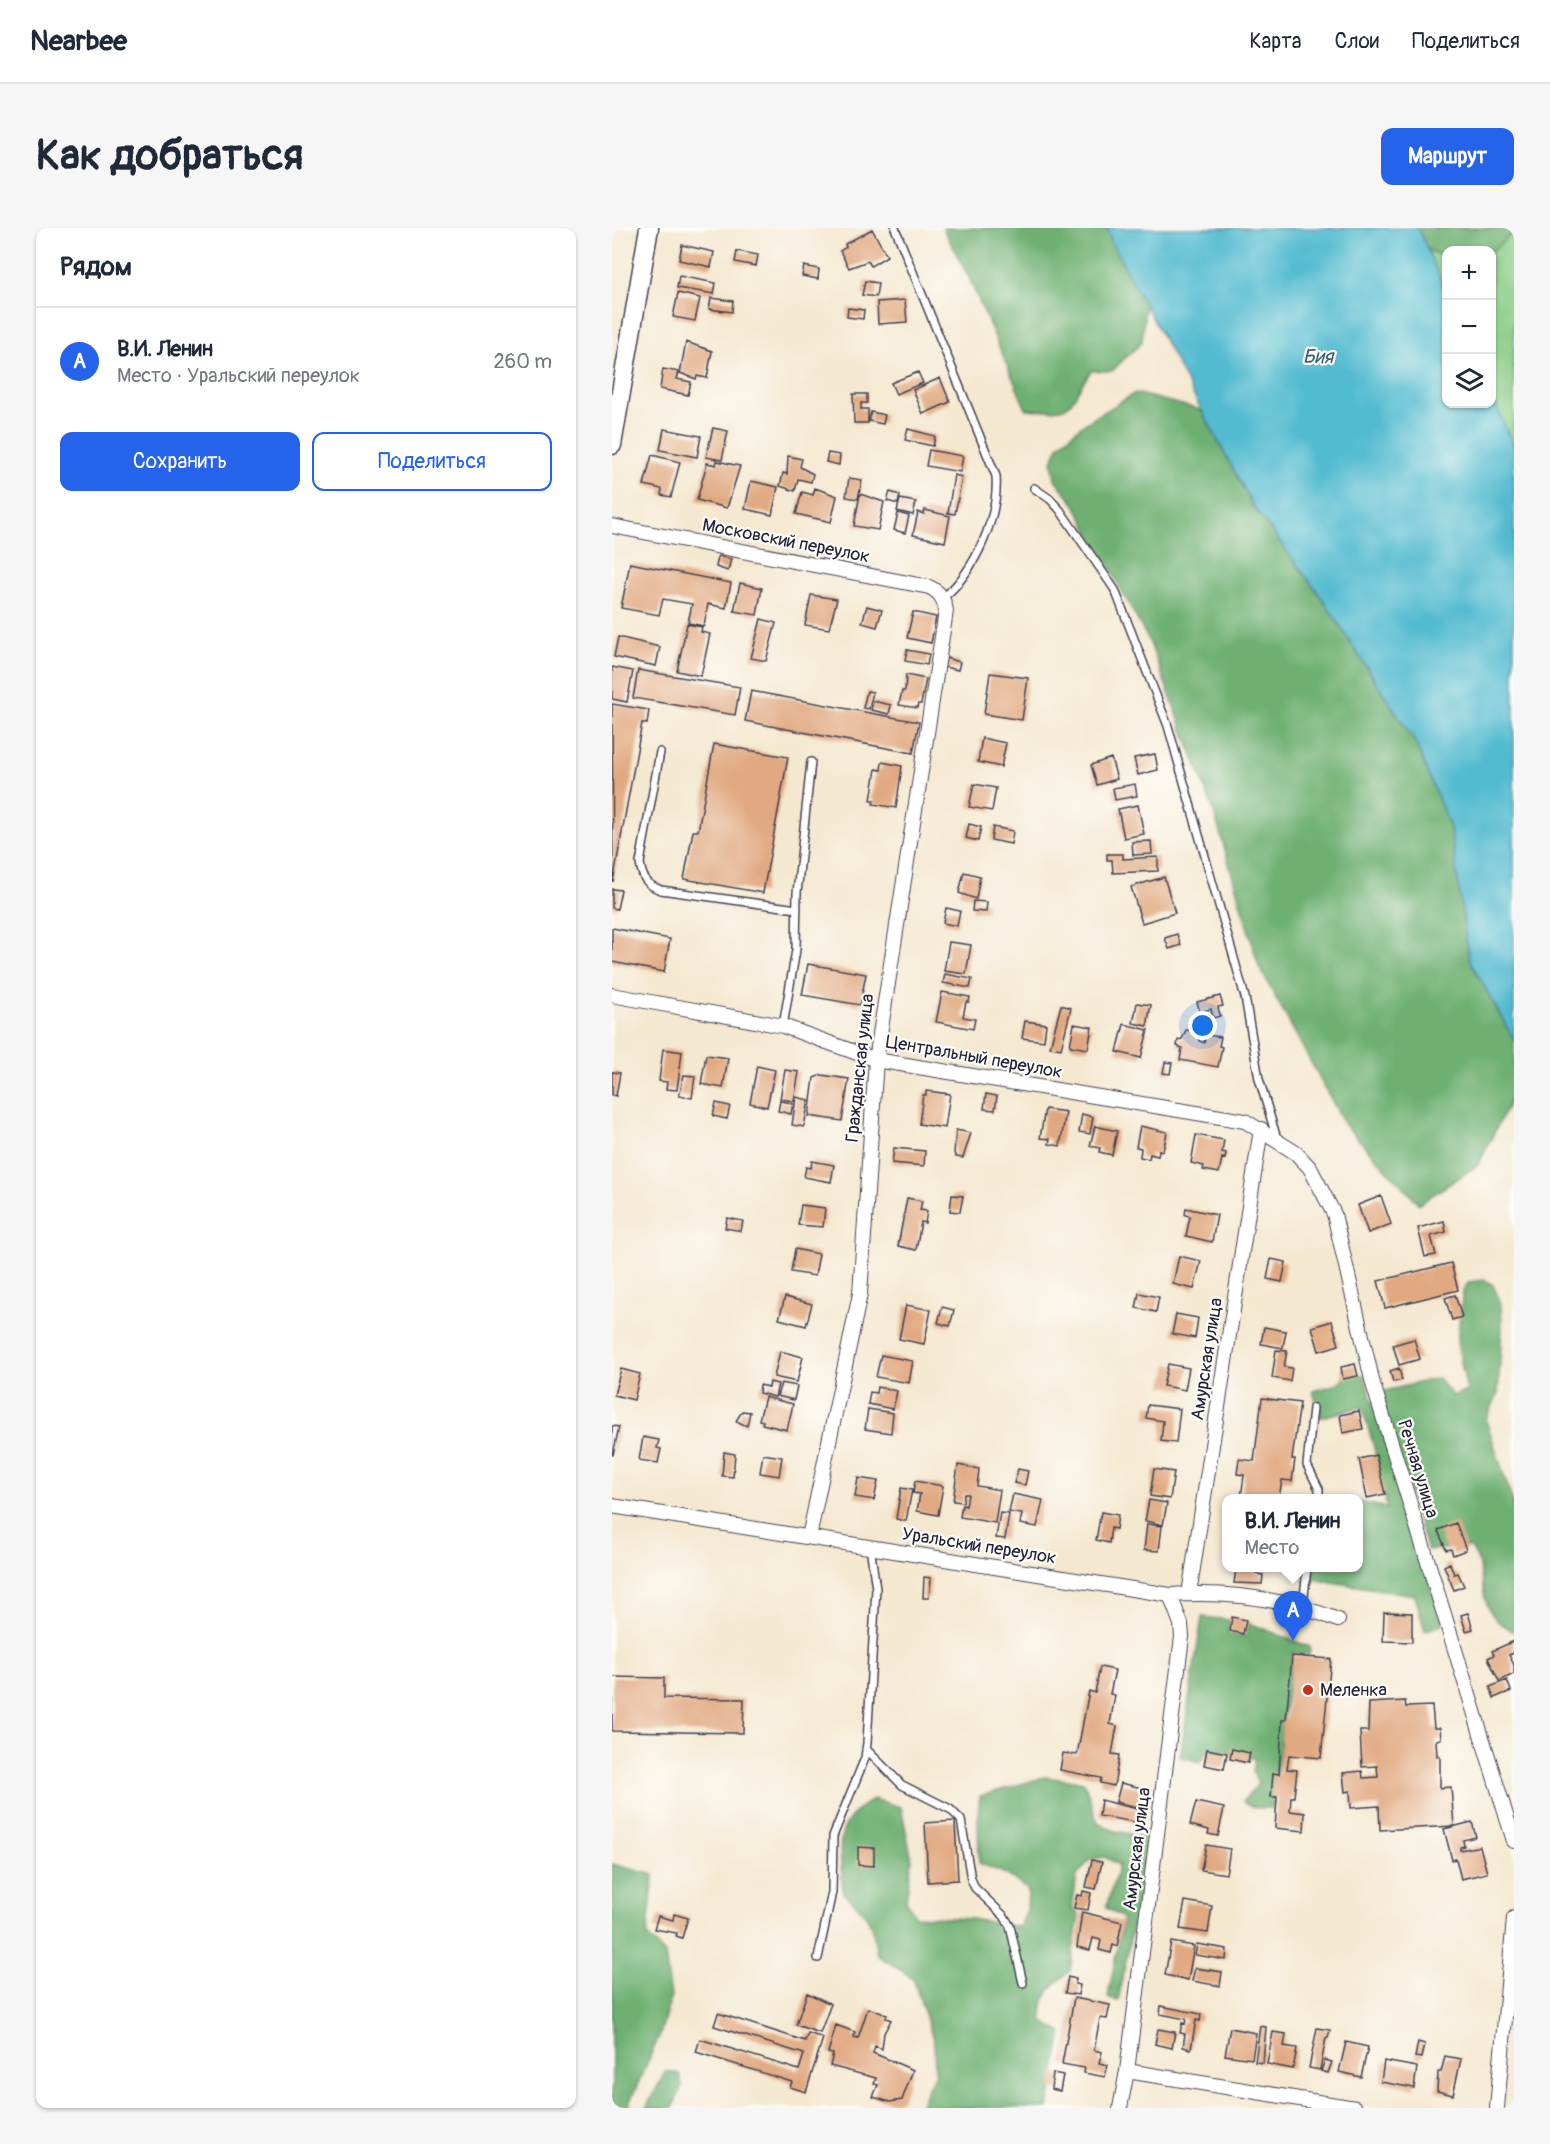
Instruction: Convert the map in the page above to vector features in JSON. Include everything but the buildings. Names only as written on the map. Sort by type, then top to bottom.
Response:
[{"type":"street","points":[[612,445],[649,228]]},
{"type":"street","name":"Московский переулок","points":[[612,526],[929,587],[936,590],[944,601]]},
{"type":"street","name":"Гражданская улица","points":[[809,1537],[860,1294],[876,1060],[946,611],[944,601]]},
{"type":"street","name":"Центральный переулок","points":[[612,995],[783,1026],[876,1060],[1245,1121],[1261,1129]]},
{"type":"street","name":"Речная улица","points":[[1261,1129],[1296,1153],[1310,1168],[1335,1214],[1373,1384],[1514,1841]]},
{"type":"street","name":"Амурская улица","points":[[1189,1594],[1261,1129]]},
{"type":"street","name":"Уральский переулок","points":[[612,1506],[1170,1595],[1189,1594],[1286,1602],[1338,1620]]},
{"type":"street","name":"Амурская улица","points":[[1120,2108],[1127,2071],[1182,1637],[1181,1623],[1170,1595]]},
{"type":"street","points":[[1497,2108],[1514,1918]]},
{"type":"street","points":[[1127,2071],[1355,2108]]},
{"type":"lane","points":[[895,228],[996,476],[995,506],[985,535],[962,578],[944,601]]},
{"type":"lane","points":[[1034,488],[1050,499],[1060,510],[1115,590],[1143,659],[1188,790],[1245,997],[1259,1079],[1277,1139]]},
{"type":"lane","points":[[660,752],[640,863],[645,881],[661,890],[797,909]]},
{"type":"lane","points":[[783,1026],[796,950],[797,909],[811,762]]},
{"type":"lane","points":[[1313,1408],[1307,1465],[1319,1489],[1319,1494]]},
{"type":"lane","points":[[818,1958],[832,1892],[831,1851],[834,1836],[866,1749],[876,1589],[870,1546]]},
{"type":"lane","points":[[1302,1606],[1306,1572]]},
{"type":"lane","points":[[866,1749],[902,1785],[950,1809],[961,1820],[971,1879],[975,1888],[1004,1916],[1010,1926],[1023,1983]]},
{"type":"green space","points":[[943,228],[1107,228],[1112,243],[1145,305],[1142,342],[1112,371],[1091,371],[1068,405],[1054,410],[1026,409],[970,280]]},
{"type":"green space","points":[[1418,228],[1513,228],[1514,232],[1496,248],[1442,246],[1442,256],[1427,249]]},
{"type":"green space","points":[[1514,232],[1514,447],[1496,405],[1496,247]]},
{"type":"green space","points":[[1427,249],[1442,256],[1442,284]]},
{"type":"green space","points":[[1135,393],[1201,410],[1253,506],[1322,598],[1415,742],[1450,827],[1469,959],[1514,1040],[1514,1093],[1478,1165],[1419,1204],[1345,1125],[1259,967],[1214,812],[1150,643],[1074,503],[1055,479],[1052,462],[1058,446],[1081,426]]},
{"type":"green space","points":[[1484,1280],[1493,1285],[1501,1304],[1502,1328],[1498,1393],[1486,1420],[1514,1506],[1514,1632],[1499,1622],[1489,1610],[1479,1564],[1470,1547],[1427,1550],[1380,1392],[1438,1378],[1453,1396],[1467,1391],[1457,1342],[1463,1290],[1469,1282]]},
{"type":"green space","points":[[1350,1375],[1364,1375],[1443,1624],[1425,1631],[1415,1595],[1311,1579],[1312,1572],[1363,1572],[1363,1503],[1387,1508],[1374,1447],[1362,1407],[1321,1417],[1313,1391],[1335,1385]]},
{"type":"green space","points":[[1202,1617],[1229,1620],[1228,1634],[1246,1636],[1249,1623],[1310,1647],[1309,1655],[1292,1653],[1272,1808],[1252,1807],[1243,1801],[1258,1784],[1253,1771],[1255,1759],[1208,1748],[1200,1762],[1180,1757]]},
{"type":"green space","points":[[1045,1777],[1084,1782],[1098,1823],[1115,1831],[1150,1838],[1118,2001],[1108,1997],[1123,1918],[1106,1908],[1119,1865],[1105,1857],[1091,1859],[1077,1875],[1072,1908],[1079,1915],[1070,1971],[1052,1987],[1043,2003],[1042,2021],[1062,2033],[1048,2108],[919,2108],[935,2073],[934,2042],[913,1978],[877,1955],[874,1934],[868,1919],[858,1906],[843,1893],[840,1851],[844,1828],[860,1808],[874,1799],[901,1807],[912,1860],[906,1900],[915,1916],[971,1919],[1020,1927],[1027,1910],[1028,1890],[1006,1874],[979,1863],[980,1796]]},
{"type":"green space","points":[[612,1864],[654,1875],[647,1936],[665,1954],[671,1997],[660,2034],[627,2108],[612,2108]]},
{"type":"green space","points":[[666,2071],[679,2074],[682,2085],[673,2108],[646,2108]]},
{"type":"water","name":"Бия","points":[[1107,228],[1418,228],[1442,284],[1442,408],[1496,408],[1496,405],[1514,447],[1514,1040],[1469,959],[1450,827],[1415,742],[1322,598],[1253,506],[1112,243]]},
{"type":"place","name":"В.И. Ленин","points":[[1293,1641]]},
{"type":"place","name":"Меленка","points":[[1308,1690]]}]
